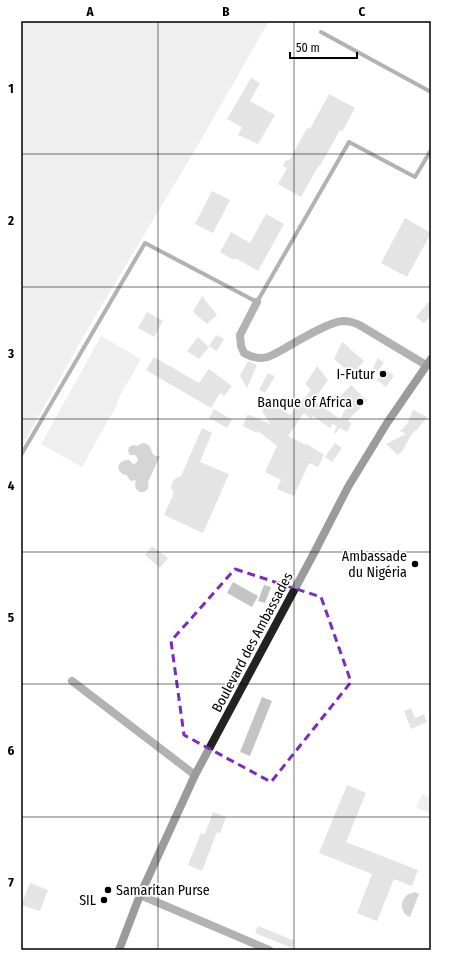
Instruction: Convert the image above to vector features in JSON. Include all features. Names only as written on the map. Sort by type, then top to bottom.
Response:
[{"type":"main road","name":"Boulevard des Ambassades","points":[[119,950],[140,895],[195,775],[314,555],[348,487],[387,423],[428,362]]},
{"type":"street","points":[[257,302],[240,335],[241,346],[244,353],[251,357],[262,358],[272,355],[321,329],[344,321],[353,322],[428,362]]},
{"type":"street","points":[[72,681],[195,775]]},
{"type":"street","points":[[140,895],[269,950]]},
{"type":"lane","points":[[321,32],[431,92]]},
{"type":"lane","points":[[21,455],[145,242],[257,302],[349,142],[415,177],[431,150]]},
{"type":"highlighted area","points":[[235,569],[321,597],[351,682],[271,782],[184,735],[171,641]]},
{"type":"shaded area","points":[[21,21],[269,21],[198,145],[87,330],[21,448]]},
{"type":"shaded area","points":[[101,336],[141,359],[82,467],[41,444]]},
{"type":"shaded area","points":[[143,443],[147,444],[151,448],[154,455],[160,456],[145,492],[136,489],[136,480],[130,480],[127,475],[123,474],[119,470],[119,464],[125,460],[129,460],[133,464],[136,463],[138,460],[137,457],[135,455],[130,455],[128,451],[129,447],[133,445],[137,446]]},
{"type":"shaded area","points":[[422,794],[431,798],[431,813],[416,808]]},
{"type":"shaded area","points":[[415,892],[419,894],[410,917],[404,913],[402,903],[406,896]]},
{"type":"building","points":[[251,78],[260,83],[250,101],[275,115],[258,144],[238,135],[242,127],[227,119]]},
{"type":"building","points":[[329,94],[355,108],[342,132],[340,130],[301,197],[278,184],[287,168],[283,166],[286,160],[289,161],[307,128],[310,129]]},
{"type":"building","points":[[212,191],[230,200],[213,233],[195,224]]},
{"type":"building","points":[[266,214],[284,224],[258,271],[235,258],[234,260],[220,252],[231,232],[250,243]]},
{"type":"building","points":[[405,218],[431,233],[407,277],[381,263]]},
{"type":"building","points":[[202,296],[217,315],[207,324],[193,312]]},
{"type":"building","points":[[431,299],[431,316],[424,323],[416,317]]},
{"type":"building","points":[[147,312],[163,321],[154,337],[138,328]]},
{"type":"building","points":[[216,335],[224,339],[217,351],[209,346]]},
{"type":"building","points":[[198,337],[209,347],[199,359],[187,351]]},
{"type":"building","points":[[342,342],[364,361],[352,375],[334,359]]},
{"type":"building","points":[[154,357],[199,383],[209,369],[232,386],[224,396],[220,393],[211,408],[146,370]]},
{"type":"building","points":[[378,358],[384,363],[370,380],[368,378]]},
{"type":"building","points":[[248,361],[257,365],[247,388],[240,376]]},
{"type":"building","points":[[317,366],[328,380],[314,400],[326,410],[340,419],[348,405],[340,397],[351,385],[367,401],[348,420],[351,424],[347,432],[340,428],[335,434],[334,432],[337,426],[333,424],[330,428],[313,416],[311,419],[304,413],[288,436],[306,445],[307,444],[324,455],[318,467],[309,463],[294,496],[277,489],[281,480],[265,472],[277,446],[258,431],[257,433],[243,426],[247,415],[270,424],[262,411],[268,400],[290,415],[311,390],[305,384]]},
{"type":"building","points":[[385,369],[394,376],[386,387],[377,380]]},
{"type":"building","points":[[268,373],[275,376],[265,393],[259,390]]},
{"type":"building","points":[[214,409],[232,420],[227,428],[209,418]]},
{"type":"building","points":[[413,410],[427,417],[416,431],[415,430],[403,450],[398,455],[386,444],[406,434],[400,431],[407,424]]},
{"type":"building","points":[[202,428],[212,433],[200,462],[229,474],[203,533],[164,515],[174,493],[171,488],[172,482],[181,476]]},
{"type":"building","points":[[335,443],[342,448],[332,462],[325,457]]},
{"type":"building","points":[[152,546],[168,558],[160,568],[145,555]]},
{"type":"building","points":[[233,582],[258,596],[252,607],[227,593]]},
{"type":"building","points":[[264,585],[271,587],[265,603],[258,601]]},
{"type":"building","points":[[262,697],[272,701],[250,756],[240,752]]},
{"type":"building","points":[[411,708],[415,718],[424,714],[427,722],[411,729],[404,711]]},
{"type":"building","points":[[347,785],[366,793],[346,842],[418,870],[412,886],[394,879],[377,921],[357,913],[372,874],[319,853]]},
{"type":"building","points":[[213,812],[226,817],[220,834],[217,832],[202,871],[188,865],[201,833],[205,834]]},
{"type":"building","points":[[30,883],[48,890],[40,911],[21,905]]},
{"type":"building","points":[[258,926],[295,941],[292,948],[255,933]]},
{"type":"place","name":"I-Futur","points":[[383,374]]},
{"type":"place","name":"Banque of Africa","points":[[360,402]]},
{"type":"place","name":"Ambassade du Nigéria","points":[[415,564]]},
{"type":"place","name":"Samaritan Purse","points":[[108,890]]},
{"type":"place","name":"SIL","points":[[104,900]]}]
